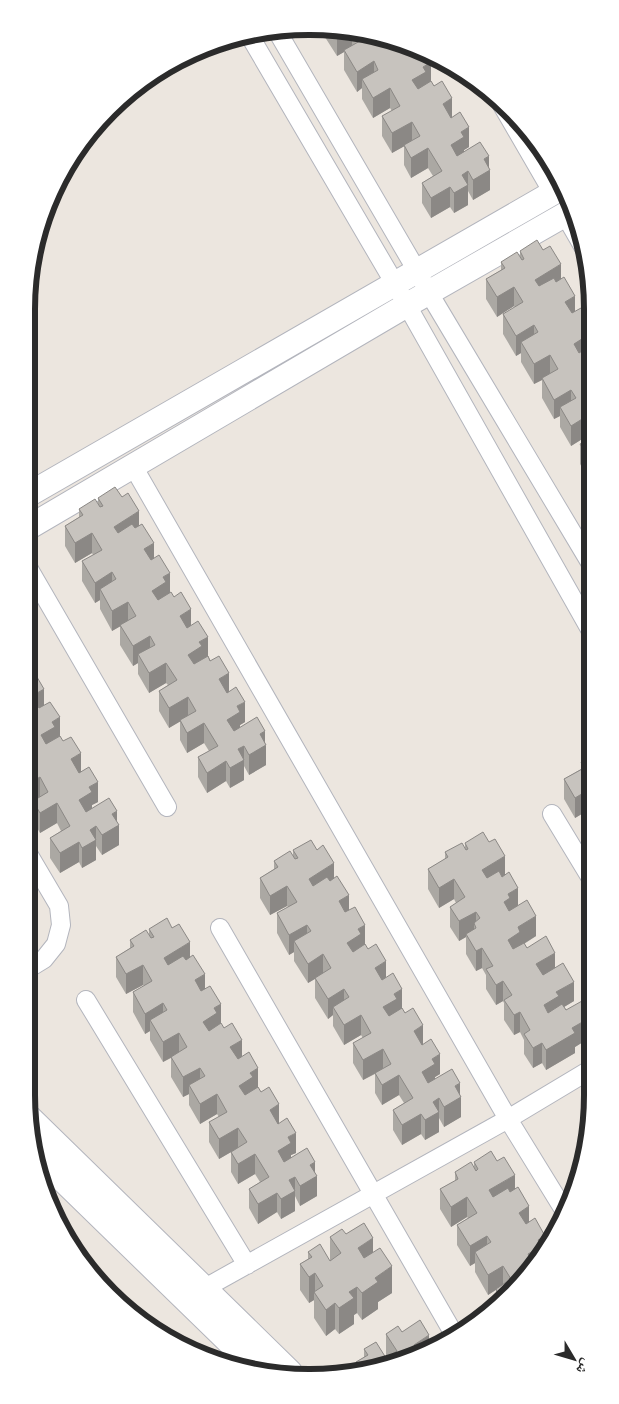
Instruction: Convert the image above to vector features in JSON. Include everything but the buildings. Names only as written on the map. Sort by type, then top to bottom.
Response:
[{"type":"street","points":[[281,37],[429,293],[584,552]]},
{"type":"street","points":[[253,41],[395,284],[584,619]]},
{"type":"street","points":[[524,139],[552,181]]},
{"type":"street","points":[[35,491],[557,191]]},
{"type":"street","points":[[35,524],[566,214]]},
{"type":"street","points":[[133,466],[508,1119],[561,1205]]},
{"type":"street","points":[[35,580],[167,807]]},
{"type":"street","points":[[552,814],[584,867]]},
{"type":"street","points":[[35,865],[59,906],[61,926],[56,944],[44,960],[35,965]]},
{"type":"street","points":[[220,928],[451,1329]]},
{"type":"street","points":[[86,1000],[247,1265]]},
{"type":"street","points":[[206,1288],[508,1119],[584,1073]]},
{"type":"street","points":[[37,1124],[286,1368]]},
{"type":"street","points":[[43,1161],[251,1363]]}]
